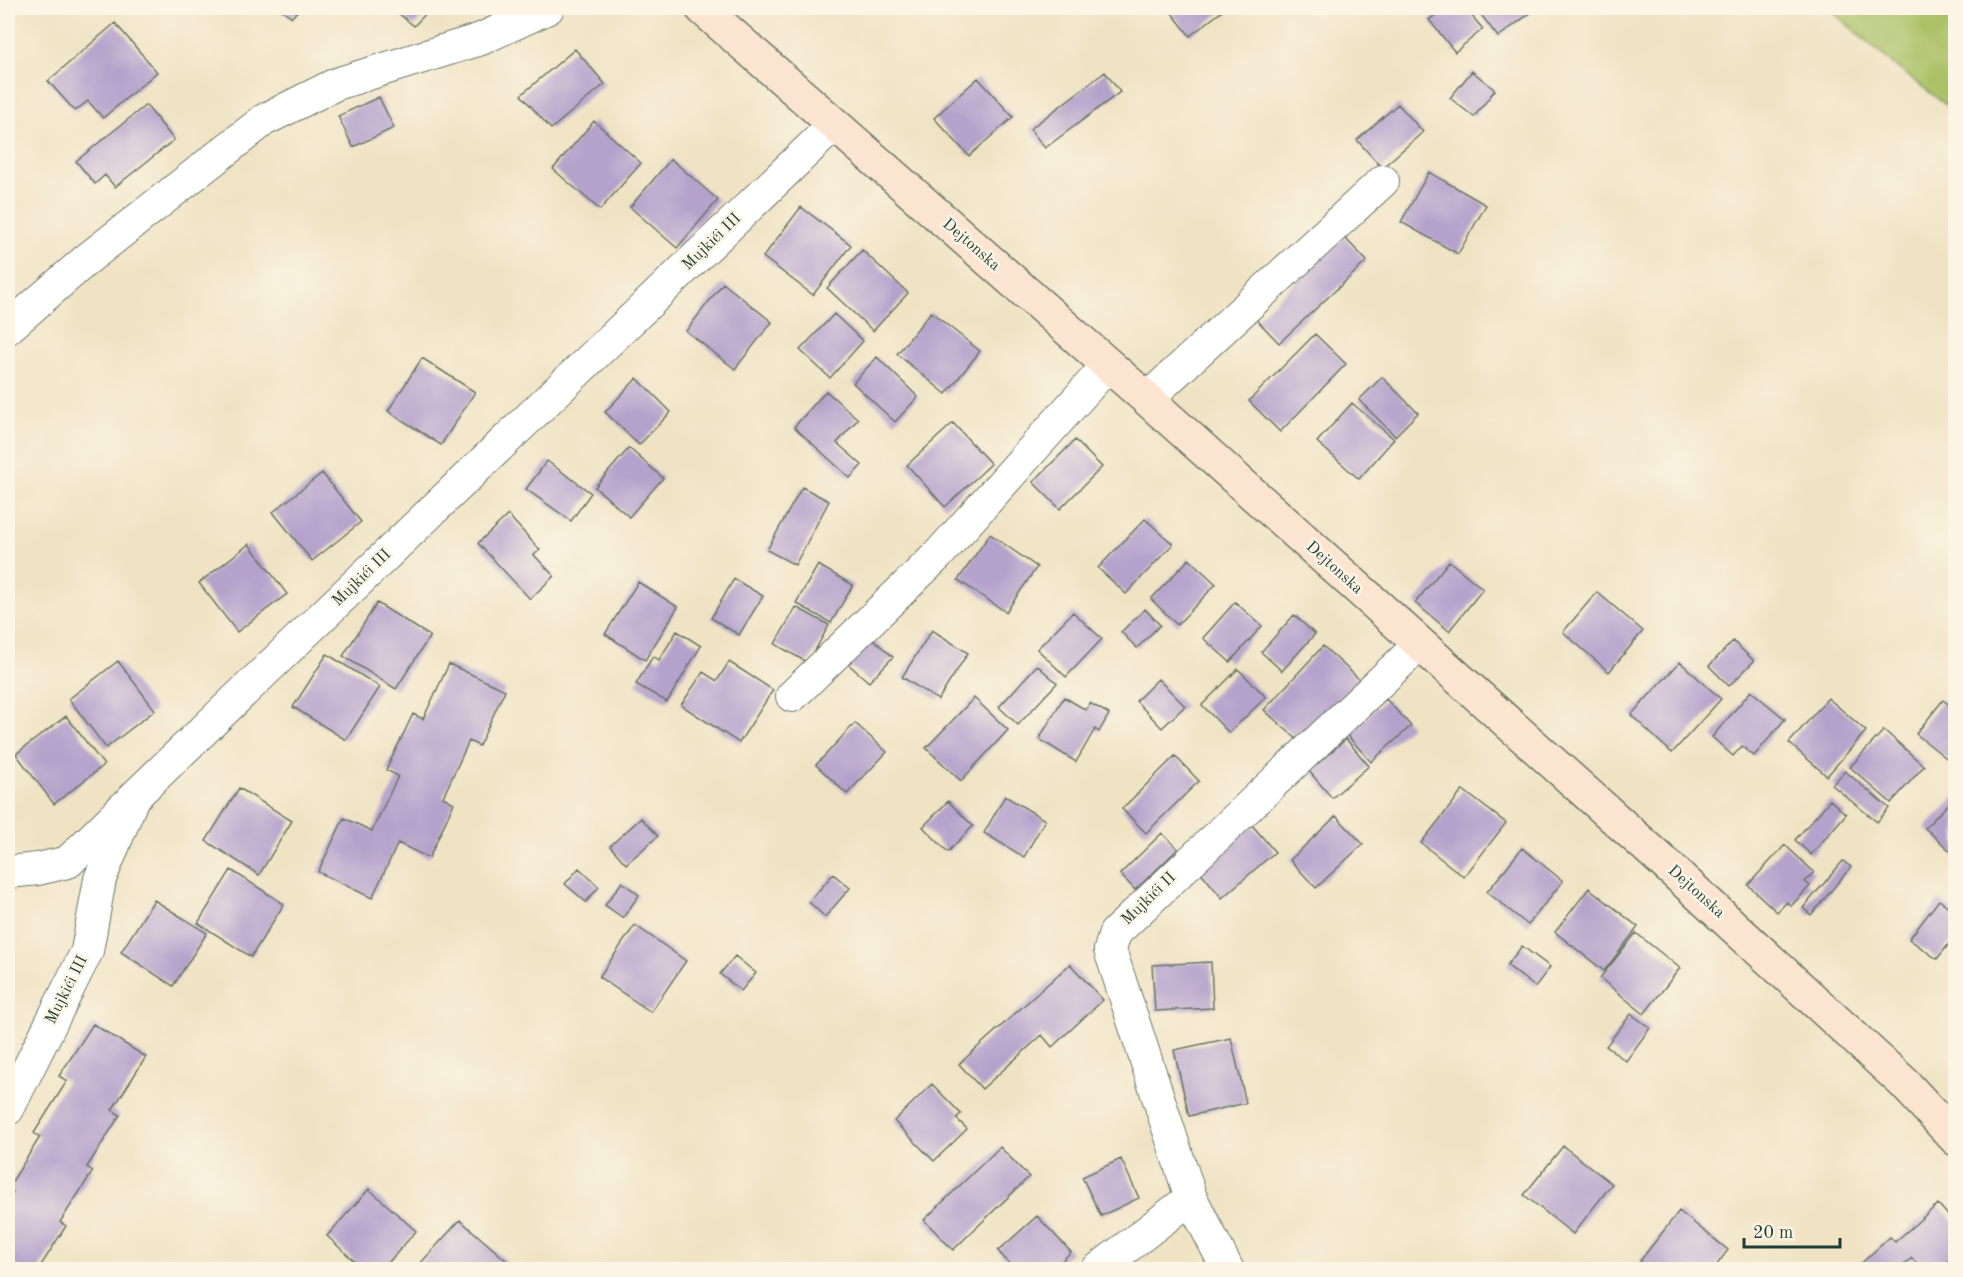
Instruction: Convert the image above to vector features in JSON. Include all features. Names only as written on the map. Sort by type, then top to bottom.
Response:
[{"type":"main road","name":"Dejtonska","points":[[702,8],[1148,399],[1779,967],[1904,1083],[1956,1139]]},
{"type":"street","points":[[8,328],[86,260],[264,120],[336,84],[481,39],[548,8]]},
{"type":"street","name":"Mujkići III","points":[[8,1109],[87,951],[100,879],[133,798],[834,125]]},
{"type":"street","points":[[1148,399],[1383,181]]},
{"type":"street","points":[[792,696],[938,555],[1108,365]]},
{"type":"street","name":"Mujkići II","points":[[1228,1269],[1191,1198],[1110,950],[1115,933],[1419,645]]},
{"type":"street","points":[[8,872],[38,869],[68,862],[133,798]]},
{"type":"street","points":[[1097,1269],[1191,1198]]},
{"type":"green space","points":[[1828,8],[1944,8],[1955,19],[1955,112],[1894,65]]},
{"type":"building","points":[[279,8],[300,8],[292,17]]},
{"type":"building","points":[[392,8],[431,8],[414,26]]},
{"type":"building","points":[[1168,8],[1226,8],[1190,36]]},
{"type":"building","points":[[1445,8],[1465,8],[1483,29],[1455,52],[1429,20]]},
{"type":"building","points":[[1476,8],[1537,8],[1498,37]]},
{"type":"building","points":[[115,23],[157,72],[103,118],[88,101],[75,111],[48,81]]},
{"type":"building","points":[[575,49],[605,84],[551,129],[521,95]]},
{"type":"building","points":[[1472,71],[1495,90],[1474,117],[1450,98]]},
{"type":"building","points":[[1105,72],[1120,92],[1045,148],[1030,129]]},
{"type":"building","points":[[978,78],[1013,117],[969,156],[934,118]]},
{"type":"building","points":[[379,97],[394,128],[353,147],[338,116]]},
{"type":"building","points":[[1398,104],[1423,132],[1382,168],[1357,140]]},
{"type":"building","points":[[146,105],[174,140],[115,187],[105,175],[95,184],[76,161]]},
{"type":"building","points":[[594,121],[641,163],[600,210],[553,169]]},
{"type":"building","points":[[671,159],[718,200],[677,248],[630,207]]},
{"type":"building","points":[[1429,172],[1486,205],[1458,254],[1401,222]]},
{"type":"building","points":[[801,207],[851,245],[813,295],[763,257]]},
{"type":"building","points":[[1344,237],[1367,261],[1279,343],[1256,319]]},
{"type":"building","points":[[862,250],[908,293],[873,331],[827,288]]},
{"type":"building","points":[[723,283],[772,322],[735,369],[686,331]]},
{"type":"building","points":[[931,312],[980,351],[946,394],[897,354]]},
{"type":"building","points":[[834,314],[863,341],[830,378],[800,350]]},
{"type":"building","points":[[1315,334],[1346,364],[1280,432],[1249,401]]},
{"type":"building","points":[[877,357],[918,397],[895,422],[853,383]]},
{"type":"building","points":[[422,358],[475,392],[441,445],[388,411]]},
{"type":"building","points":[[1382,377],[1418,413],[1395,436],[1359,400]]},
{"type":"building","points":[[637,378],[671,412],[639,445],[605,412]]},
{"type":"building","points":[[826,391],[858,419],[837,443],[862,465],[850,478],[794,427]]},
{"type":"building","points":[[1352,403],[1394,439],[1359,479],[1317,442]]},
{"type":"building","points":[[953,423],[991,464],[945,507],[907,465]]},
{"type":"building","points":[[1075,440],[1102,467],[1060,509],[1033,482]]},
{"type":"building","points":[[629,448],[663,478],[629,517],[595,487]]},
{"type":"building","points":[[547,461],[591,493],[571,521],[526,489]]},
{"type":"building","points":[[322,473],[361,522],[312,561],[273,512]]},
{"type":"building","points":[[802,487],[829,501],[795,565],[767,550]]},
{"type":"building","points":[[508,515],[540,550],[534,555],[554,576],[530,599],[478,543]]},
{"type":"building","points":[[1145,519],[1173,544],[1126,594],[1098,568]]},
{"type":"building","points":[[990,534],[1037,567],[1006,612],[958,580]]},
{"type":"building","points":[[249,544],[287,594],[237,632],[199,583]]},
{"type":"building","points":[[1189,559],[1216,584],[1177,625],[1151,599]]},
{"type":"building","points":[[1449,561],[1483,589],[1449,631],[1415,603]]},
{"type":"building","points":[[818,565],[853,585],[831,623],[796,603]]},
{"type":"building","points":[[734,579],[763,596],[739,635],[711,618]]},
{"type":"building","points":[[638,582],[678,607],[645,660],[605,634]]},
{"type":"building","points":[[1597,592],[1643,631],[1609,672],[1563,632]]},
{"type":"building","points":[[1235,602],[1262,626],[1230,662],[1203,638]]},
{"type":"building","points":[[377,603],[430,636],[396,689],[343,656]]},
{"type":"building","points":[[796,607],[829,625],[808,663],[775,644]]},
{"type":"building","points":[[1145,609],[1160,625],[1137,648],[1121,632]]},
{"type":"building","points":[[1073,612],[1102,639],[1066,677],[1037,649]]},
{"type":"building","points":[[1294,615],[1315,634],[1282,671],[1261,652]]},
{"type":"building","points":[[932,630],[968,653],[938,700],[902,677]]},
{"type":"building","points":[[677,631],[701,646],[667,702],[636,684],[653,656],[659,660]]},
{"type":"building","points":[[872,638],[893,657],[869,682],[848,664]]},
{"type":"building","points":[[1733,641],[1754,661],[1729,686],[1709,666]]},
{"type":"building","points":[[1323,646],[1359,679],[1301,743],[1264,710]]},
{"type":"building","points":[[327,654],[380,687],[346,740],[293,707]]},
{"type":"building","points":[[118,661],[155,710],[106,748],[69,699]]},
{"type":"building","points":[[729,662],[773,690],[739,743],[681,705],[703,672],[717,681]]},
{"type":"building","points":[[1680,662],[1721,699],[1672,753],[1631,715]]},
{"type":"building","points":[[449,664],[505,690],[479,746],[469,741],[443,797],[454,803],[429,858],[398,843],[372,898],[318,872],[344,818],[372,831],[398,776],[386,770],[413,714],[423,719]]},
{"type":"building","points":[[1037,665],[1057,683],[1018,725],[999,707]]},
{"type":"building","points":[[1238,669],[1266,697],[1229,733],[1202,705]]},
{"type":"building","points":[[1158,679],[1185,706],[1162,728],[1136,701]]},
{"type":"building","points":[[1751,691],[1785,719],[1754,756],[1742,746],[1733,756],[1712,737]]},
{"type":"building","points":[[1064,697],[1086,710],[1090,703],[1109,714],[1099,732],[1095,729],[1076,762],[1039,739]]},
{"type":"building","points":[[974,698],[1008,730],[961,781],[926,748]]},
{"type":"building","points":[[1828,698],[1866,731],[1827,776],[1789,743]]},
{"type":"building","points":[[1386,699],[1411,726],[1371,762],[1347,735]]},
{"type":"building","points":[[1943,700],[1956,710],[1956,754],[1950,761],[1916,734]]},
{"type":"building","points":[[66,716],[104,765],[54,804],[16,754]]},
{"type":"building","points":[[855,723],[887,752],[847,794],[816,765]]},
{"type":"building","points":[[1884,730],[1924,766],[1891,803],[1850,767]]},
{"type":"building","points":[[1346,739],[1369,766],[1332,798],[1309,771]]},
{"type":"building","points":[[1175,756],[1199,781],[1146,833],[1122,809]]},
{"type":"building","points":[[1845,771],[1889,808],[1877,822],[1832,785]]},
{"type":"building","points":[[239,788],[292,821],[259,875],[206,841]]},
{"type":"building","points":[[1463,790],[1506,823],[1464,877],[1421,843]]},
{"type":"building","points":[[1005,796],[1045,820],[1024,857],[984,833]]},
{"type":"building","points":[[1956,796],[1956,856],[1925,828]]},
{"type":"building","points":[[1830,800],[1846,814],[1811,855],[1795,840]]},
{"type":"building","points":[[948,801],[973,826],[948,852],[923,827]]},
{"type":"building","points":[[1336,816],[1363,844],[1316,888],[1290,860]]},
{"type":"building","points":[[641,818],[658,836],[626,864],[610,846]]},
{"type":"building","points":[[1252,825],[1275,852],[1222,898],[1199,870]]},
{"type":"building","points":[[1162,833],[1178,849],[1135,890],[1120,874]]},
{"type":"building","points":[[1785,845],[1814,872],[1805,882],[1810,886],[1791,906],[1787,902],[1777,912],[1748,885]]},
{"type":"building","points":[[1522,848],[1563,881],[1528,925],[1487,892]]},
{"type":"building","points":[[1843,861],[1851,867],[1811,915],[1803,908]]},
{"type":"building","points":[[579,868],[599,887],[586,902],[565,884]]},
{"type":"building","points":[[231,870],[284,904],[251,957],[198,923]]},
{"type":"building","points":[[833,874],[850,888],[825,917],[809,902]]},
{"type":"building","points":[[622,882],[639,895],[623,918],[605,905]]},
{"type":"building","points":[[1589,888],[1638,927],[1604,971],[1555,932]]},
{"type":"building","points":[[154,900],[207,933],[173,986],[121,952]]},
{"type":"building","points":[[1939,900],[1956,912],[1956,935],[1937,959],[1909,939]]},
{"type":"building","points":[[635,925],[686,961],[651,1012],[599,977]]},
{"type":"building","points":[[1636,933],[1680,968],[1644,1014],[1600,978]]},
{"type":"building","points":[[1522,946],[1550,967],[1535,987],[1507,965]]},
{"type":"building","points":[[735,956],[756,973],[741,991],[720,974]]},
{"type":"building","points":[[1211,962],[1213,1008],[1155,1011],[1152,965]]},
{"type":"building","points":[[1070,964],[1103,1000],[1052,1047],[1042,1035],[982,1089],[959,1064]]},
{"type":"building","points":[[1631,1014],[1650,1028],[1626,1061],[1606,1046]]},
{"type":"building","points":[[93,1024],[146,1057],[112,1110],[120,1115],[87,1167],[93,1171],[60,1222],[66,1226],[38,1270],[8,1270],[8,1201],[13,1192],[8,1188],[40,1137],[34,1133],[67,1081],[59,1076]]},
{"type":"building","points":[[1231,1038],[1246,1103],[1189,1116],[1174,1050]]},
{"type":"building","points":[[932,1084],[961,1114],[956,1118],[967,1129],[934,1161],[894,1121]]},
{"type":"building","points":[[1563,1146],[1612,1184],[1573,1234],[1524,1195]]},
{"type":"building","points":[[1000,1147],[1029,1177],[953,1250],[924,1220]]},
{"type":"building","points":[[1121,1159],[1139,1198],[1101,1216],[1082,1177]]},
{"type":"building","points":[[369,1189],[416,1231],[382,1270],[364,1270],[327,1236]]},
{"type":"building","points":[[1938,1204],[1956,1224],[1956,1254],[1938,1270],[1922,1270],[1912,1258],[1898,1270],[1854,1270],[1890,1237],[1895,1242]]},
{"type":"building","points":[[1679,1211],[1728,1250],[1713,1270],[1651,1270],[1640,1261]]},
{"type":"building","points":[[1037,1216],[1071,1252],[1052,1270],[1015,1270],[998,1251]]},
{"type":"building","points":[[460,1220],[507,1261],[499,1270],[422,1270],[418,1266]]}]
